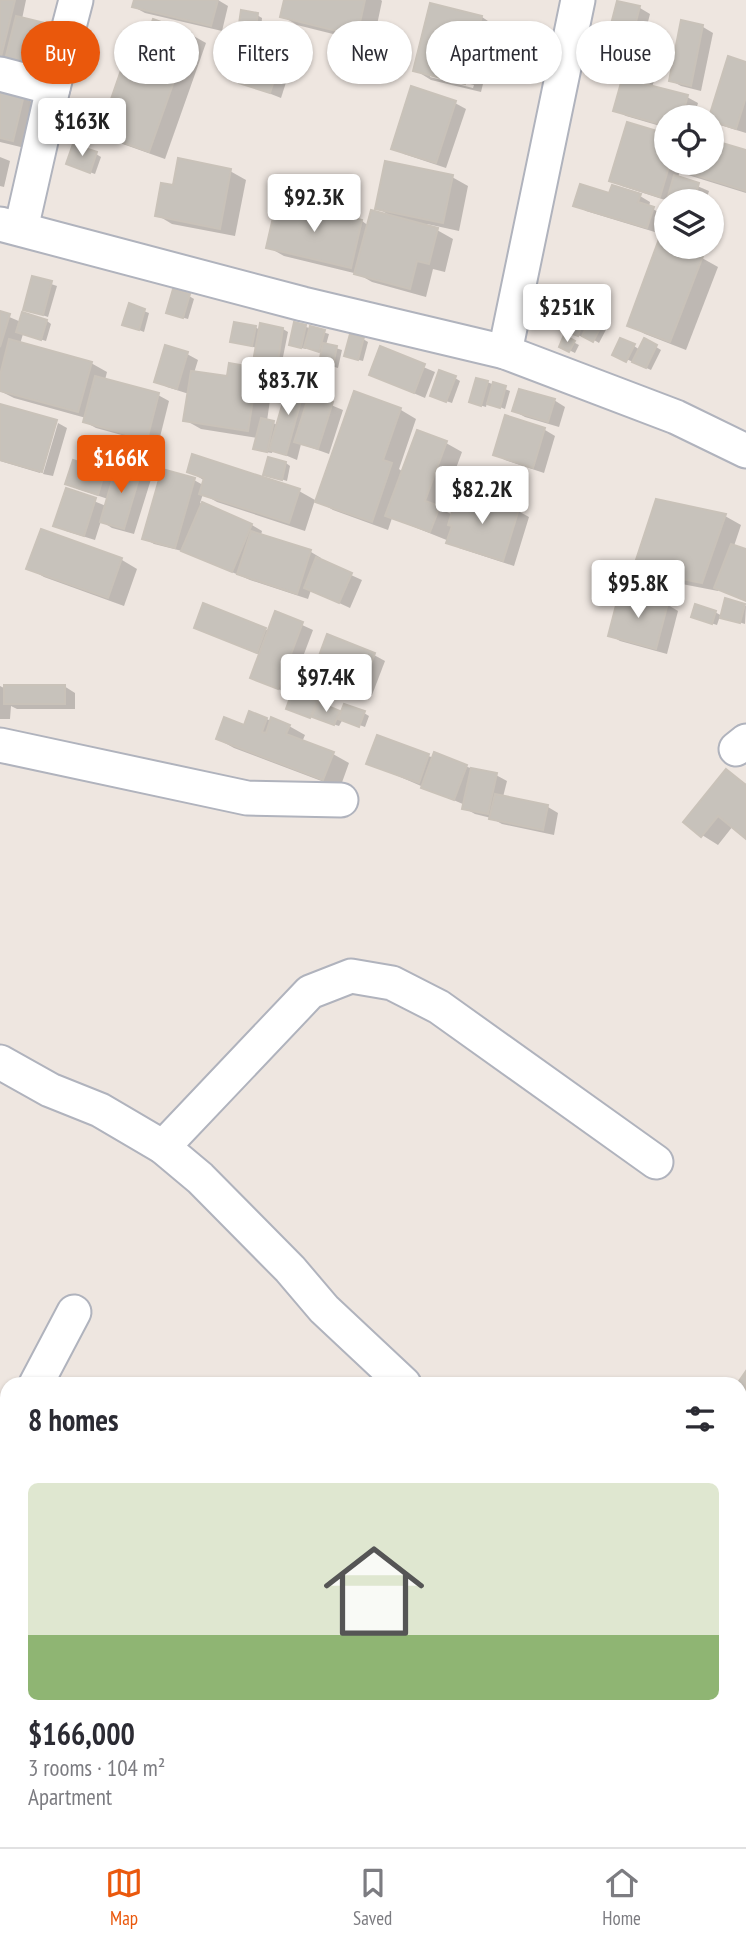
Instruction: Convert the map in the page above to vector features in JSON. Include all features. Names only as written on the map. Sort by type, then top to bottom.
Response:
[{"type":"street","points":[[76,0],[53,88],[10,227],[303,304],[505,352],[676,417],[746,451]]},
{"type":"street","points":[[505,352],[578,0]]},
{"type":"street","points":[[0,74],[53,88]]},
{"type":"street","points":[[0,745],[247,798],[341,800]]},
{"type":"street","points":[[163,1147],[310,992],[351,976],[392,983],[439,1007],[656,1162]]},
{"type":"street","points":[[0,1062],[50,1090],[100,1110],[163,1147],[200,1178],[290,1269],[324,1309],[397,1377]]},
{"type":"street","points":[[40,1377],[74,1312]]},
{"type":"building","points":[[0,0],[15,0],[1,57],[0,57]]},
{"type":"building","points":[[134,0],[218,0],[211,26],[132,7]]},
{"type":"building","points":[[284,0],[365,0],[360,21],[327,21],[327,29],[313,25],[313,21],[280,17]]},
{"type":"building","points":[[617,1],[640,6],[636,21],[612,21]]},
{"type":"building","points":[[430,3],[482,16],[481,21],[426,21],[426,74],[413,71]]},
{"type":"building","points":[[241,10],[258,13],[257,21],[239,21]]},
{"type":"building","points":[[16,16],[37,21],[21,21],[21,64],[5,60]]},
{"type":"building","points":[[681,20],[703,25],[691,86],[675,82],[675,50]]},
{"type":"building","points":[[728,56],[746,62],[746,97],[736,129],[724,125],[724,105],[713,105]]},
{"type":"building","points":[[116,84],[173,84],[149,152],[99,134]]},
{"type":"building","points":[[242,84],[273,84],[270,93]]},
{"type":"building","points":[[621,84],[645,84],[688,95],[685,105],[654,105],[654,122],[613,111]]},
{"type":"building","points":[[411,86],[456,101],[436,163],[391,149]]},
{"type":"building","points":[[0,90],[24,95],[13,141],[0,138]]},
{"type":"building","points":[[627,122],[654,130],[654,175],[666,175],[662,189],[654,189],[654,195],[609,181]]},
{"type":"building","points":[[73,144],[97,152],[90,173],[66,164]]},
{"type":"building","points":[[724,144],[746,150],[746,191],[695,175],[724,175]]},
{"type":"building","points":[[178,158],[231,169],[220,229],[155,216],[161,183],[173,185]]},
{"type":"building","points":[[385,161],[453,175],[443,223],[375,209]]},
{"type":"building","points":[[674,175],[699,183],[697,189],[670,189]]},
{"type":"building","points":[[580,184],[609,193],[612,185],[641,194],[638,202],[654,207],[647,228],[573,206]]},
{"type":"building","points":[[277,200],[362,220],[351,268],[266,248]]},
{"type":"building","points":[[371,210],[438,228],[429,264],[417,261],[410,289],[354,274]]},
{"type":"building","points":[[654,253],[654,259],[702,259],[670,342],[627,326]]},
{"type":"building","points":[[32,276],[52,281],[43,315],[23,310]]},
{"type":"building","points":[[173,289],[190,294],[183,318],[166,313]]},
{"type":"building","points":[[129,303],[145,309],[139,330],[122,325]]},
{"type":"building","points":[[0,311],[10,314],[0,347]]},
{"type":"building","points":[[594,311],[606,317],[593,342],[582,336]]},
{"type":"building","points":[[22,312],[47,320],[41,340],[16,332]]},
{"type":"building","points":[[565,314],[583,321],[578,336],[559,329]]},
{"type":"building","points":[[234,322],[256,326],[252,346],[230,342]]},
{"type":"building","points":[[294,322],[306,325],[301,348],[289,345]]},
{"type":"building","points":[[260,323],[283,328],[278,361],[254,356]]},
{"type":"building","points":[[310,326],[325,330],[319,352],[304,347]]},
{"type":"building","points":[[350,334],[364,337],[358,360],[344,356]]},
{"type":"building","points":[[564,335],[575,341],[569,352],[559,347]]},
{"type":"building","points":[[620,338],[635,344],[626,362],[612,355]]},
{"type":"building","points":[[644,338],[657,345],[646,368],[632,362]]},
{"type":"building","points":[[9,339],[92,362],[78,412],[0,391],[0,375]]},
{"type":"building","points":[[323,343],[337,346],[333,366],[319,363]]},
{"type":"building","points":[[165,345],[188,352],[177,389],[154,382]]},
{"type":"building","points":[[380,346],[425,364],[414,393],[369,375]]},
{"type":"building","points":[[229,363],[258,368],[248,431],[183,421],[191,371],[227,376]]},
{"type":"building","points":[[439,370],[456,376],[446,402],[430,396]]},
{"type":"building","points":[[95,376],[159,393],[147,440],[83,422]]},
{"type":"building","points":[[290,378],[306,383],[286,455],[269,450]]},
{"type":"building","points":[[476,378],[488,381],[481,406],[469,402]]},
{"type":"building","points":[[493,382],[506,386],[500,408],[487,404]]},
{"type":"building","points":[[519,389],[555,399],[548,422],[512,411]]},
{"type":"building","points":[[354,391],[401,408],[383,460],[392,463],[372,522],[315,502]]},
{"type":"building","points":[[309,395],[333,402],[318,449],[294,442]]},
{"type":"building","points":[[0,404],[57,420],[42,472],[0,460]]},
{"type":"building","points":[[505,415],[545,428],[533,468],[493,455]]},
{"type":"building","points":[[261,418],[274,421],[267,452],[253,449]]},
{"type":"building","points":[[417,430],[447,441],[425,501],[440,506],[430,532],[385,516]]},
{"type":"building","points":[[192,454],[300,489],[289,523],[199,494],[204,478],[187,472]]},
{"type":"building","points":[[268,457],[286,462],[282,480],[263,475]]},
{"type":"building","points":[[73,460],[105,471],[98,495],[65,484]]},
{"type":"building","points":[[118,460],[142,468],[124,529],[100,522]]},
{"type":"building","points":[[162,469],[195,478],[175,548],[142,539]]},
{"type":"building","points":[[66,488],[96,498],[84,536],[53,526]]},
{"type":"building","points":[[473,494],[519,509],[503,561],[446,543],[452,526],[448,525],[456,498],[470,502]]},
{"type":"building","points":[[656,499],[726,514],[702,583],[633,569]]},
{"type":"building","points":[[202,502],[252,524],[232,572],[181,551]]},
{"type":"building","points":[[41,529],[122,558],[108,598],[26,569]]},
{"type":"building","points":[[251,531],[311,550],[297,594],[237,574]]},
{"type":"building","points":[[731,544],[746,549],[746,601],[714,588]]},
{"type":"building","points":[[316,557],[352,573],[339,603],[304,588]]},
{"type":"building","points":[[620,590],[668,603],[656,649],[608,636]]},
{"type":"building","points":[[725,598],[745,604],[740,623],[720,618]]},
{"type":"building","points":[[203,603],[266,628],[257,653],[194,628]]},
{"type":"building","points":[[695,604],[716,611],[712,624],[691,617]]},
{"type":"building","points":[[275,611],[303,622],[278,689],[250,678]]},
{"type":"building","points":[[327,634],[375,653],[361,691],[313,672]]},
{"type":"building","points":[[4,685],[65,685],[65,704],[4,704]]},
{"type":"building","points":[[292,692],[317,701],[310,718],[286,709]]},
{"type":"building","points":[[318,702],[340,711],[334,725],[312,717]]},
{"type":"building","points":[[344,704],[365,711],[359,727],[338,719]]},
{"type":"building","points":[[249,711],[267,718],[262,732],[266,733],[271,717],[290,725],[286,734],[334,752],[323,780],[216,739],[224,717],[244,725]]},
{"type":"building","points":[[377,735],[429,754],[419,783],[366,764]]},
{"type":"building","points":[[434,752],[467,765],[454,800],[421,788]]},
{"type":"building","points":[[471,768],[497,773],[488,814],[462,809]]},
{"type":"building","points":[[726,769],[746,785],[746,839],[718,816],[701,837],[683,822]]},
{"type":"building","points":[[495,794],[548,805],[543,830],[489,819]]}]
